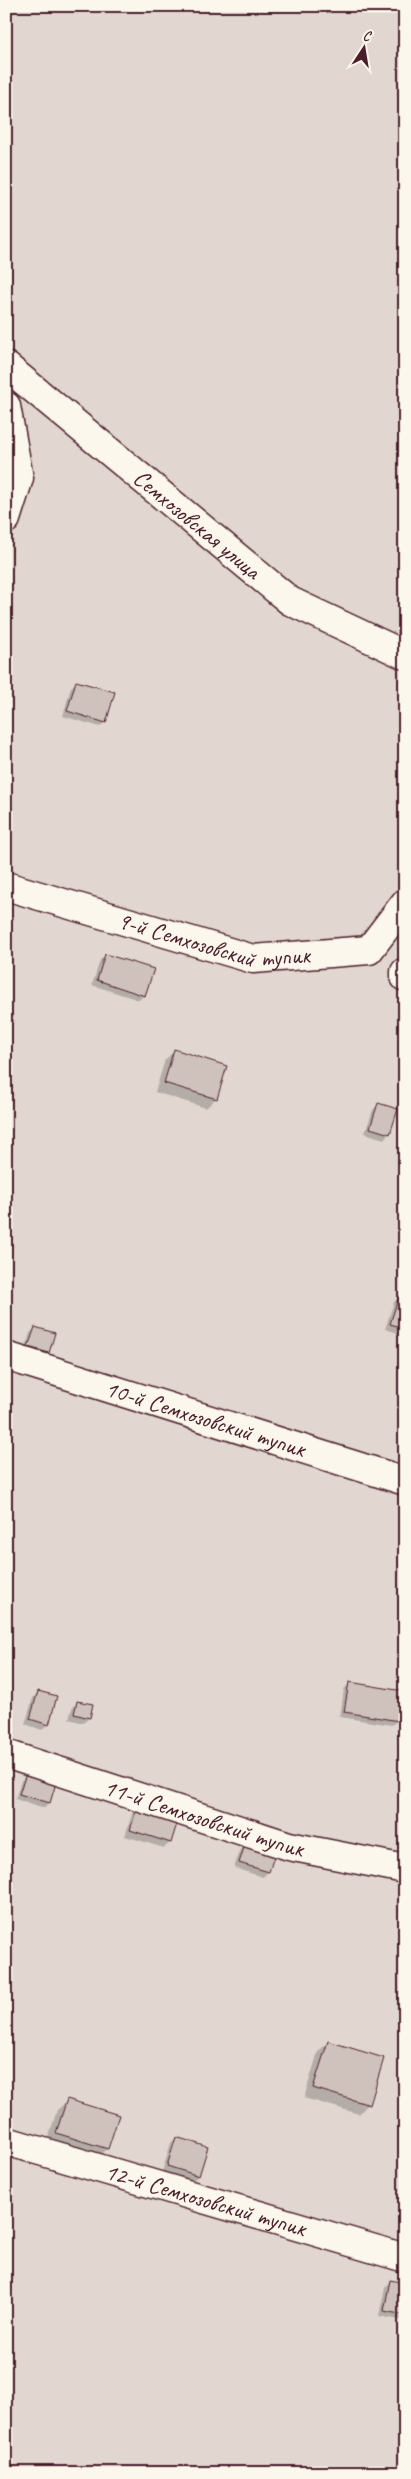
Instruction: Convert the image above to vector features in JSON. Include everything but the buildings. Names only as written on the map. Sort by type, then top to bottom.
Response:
[{"type":"street","name":"Семхозовская улица","points":[[6,366],[290,602],[405,656]]},
{"type":"street","points":[[6,406],[19,478],[6,519]]},
{"type":"street","name":"9-й Семхозовский тупик","points":[[6,886],[253,959],[369,950],[405,903]]},
{"type":"street","points":[[405,972],[405,977]]},
{"type":"street","name":"10-й Семхозовский тупик","points":[[6,1356],[405,1481]]},
{"type":"street","name":"11-й Семхозовский тупик","points":[[6,1754],[289,1846],[405,1870]]},
{"type":"street","name":"12-й Семхозовский тупик","points":[[6,2141],[405,2258]]},
{"type":"shaded area","points":[[6,6],[405,6],[405,2473],[6,2473]]}]
